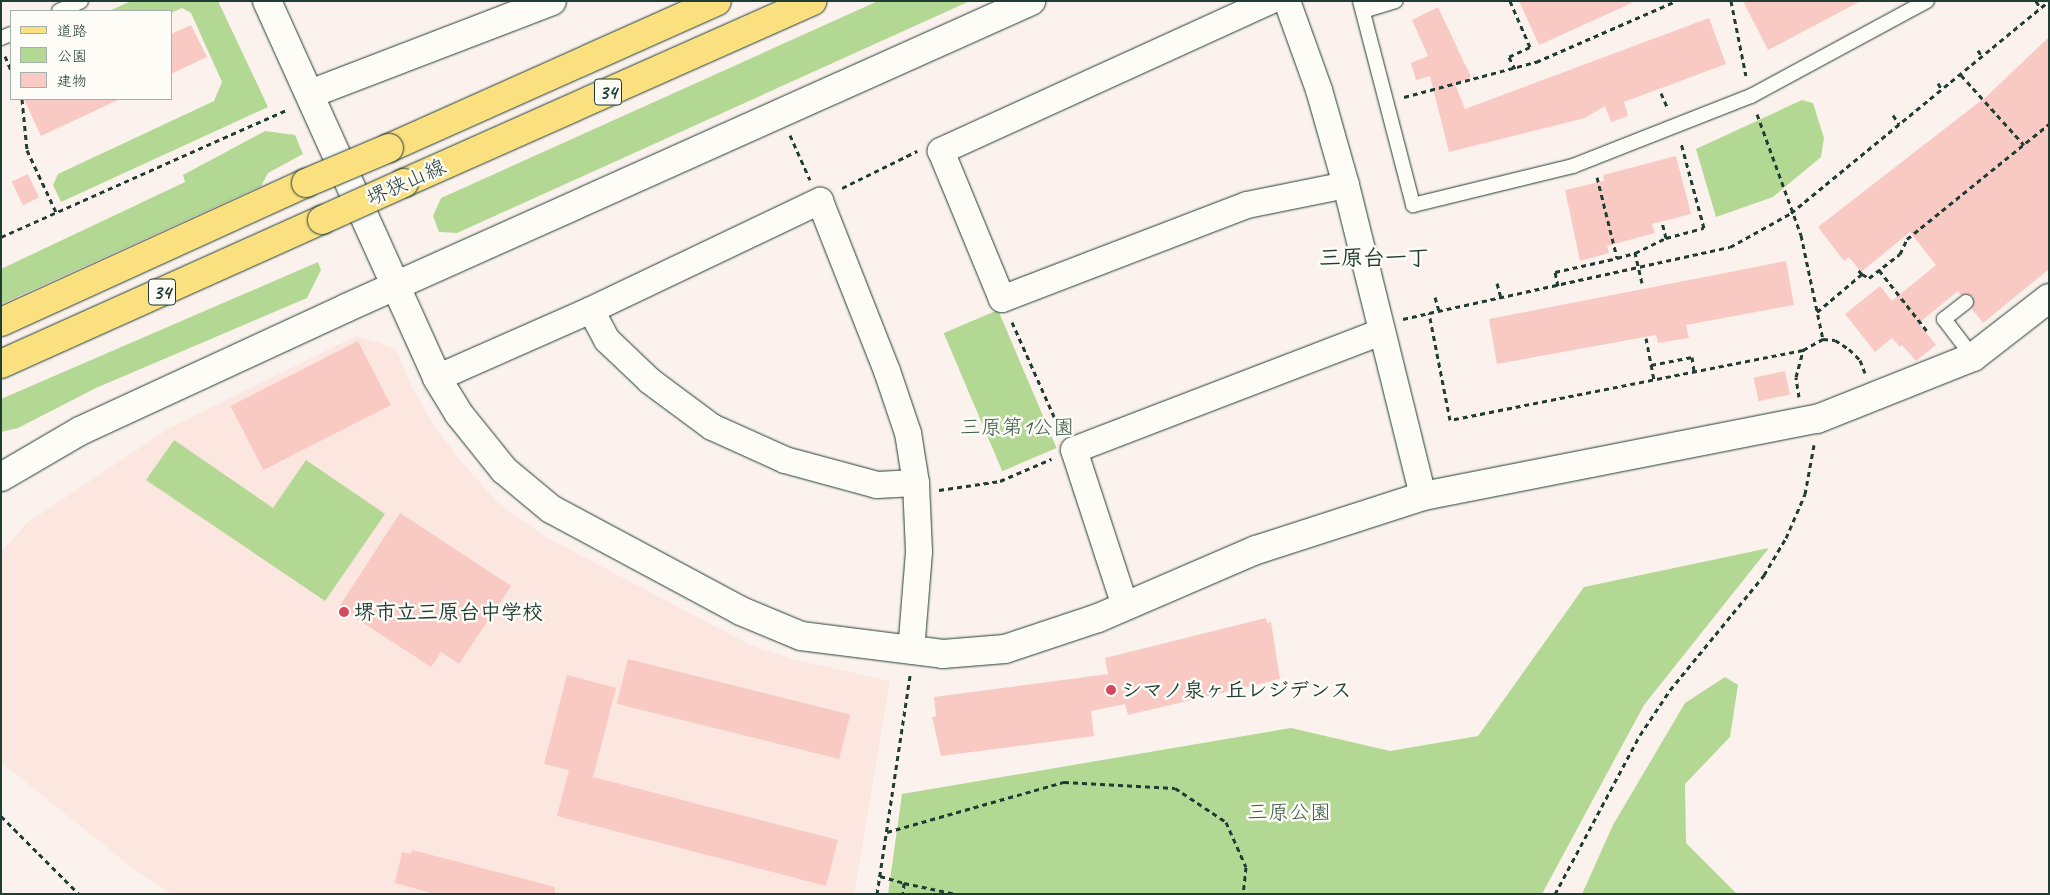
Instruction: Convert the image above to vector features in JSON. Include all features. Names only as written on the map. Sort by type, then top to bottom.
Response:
[{"type":"main road","name":"堺狭山線","points":[[1,322],[717,1]]},
{"type":"main road","name":"堺狭山線","points":[[1,364],[812,1]]},
{"type":"street","points":[[267,1],[301,100],[395,286],[437,378],[459,414],[504,470],[551,508],[740,611],[801,636],[942,654],[1005,649],[1124,606],[1256,550],[1423,496],[1811,421],[1973,356],[2049,298]]},
{"type":"street","points":[[301,100],[552,1]]},
{"type":"street","points":[[1,477],[80,431],[395,286],[1031,1]]},
{"type":"street","points":[[1270,1],[941,152],[1002,299],[1247,205],[1346,185]]},
{"type":"street","points":[[1287,1],[1319,90],[1346,185],[1423,496]]},
{"type":"street","points":[[437,378],[591,310],[820,201],[888,370],[908,433],[916,488],[919,552],[911,651]]},
{"type":"street","points":[[591,310],[607,340],[650,382],[712,427],[785,460],[877,485],[916,488]]},
{"type":"street","points":[[1124,606],[1074,450],[1381,332]]},
{"type":"lane","points":[[61,10],[81,1]]},
{"type":"lane","points":[[1396,1],[1362,6],[1413,205],[1573,166],[1751,96],[1927,1]]},
{"type":"lane","points":[[1966,302],[1944,319],[1973,356]]},
{"type":"path","points":[[1510,1],[1530,47],[1509,57],[1514,68]]},
{"type":"path","points":[[1386,101],[1514,68],[1676,1]]},
{"type":"path","points":[[1731,1],[1751,96],[1791,213],[1801,235],[1823,339]]},
{"type":"path","points":[[2036,1],[2041,9]]},
{"type":"path","points":[[1412,317],[1639,269],[1730,247],[1791,213],[2049,1]]},
{"type":"path","points":[[1,49],[10,68]]},
{"type":"path","points":[[1978,50],[1982,57]]},
{"type":"path","points":[[1961,75],[2024,145]]},
{"type":"path","points":[[1938,83],[1942,90]]},
{"type":"path","points":[[1558,286],[1555,272],[1635,253],[1666,238],[1704,228],[1674,126],[1662,93]]},
{"type":"path","points":[[22,100],[27,150],[56,212]]},
{"type":"path","points":[[1,237],[301,100]]},
{"type":"path","points":[[1893,115],[1899,124]]},
{"type":"path","points":[[1858,270],[1869,278],[1900,254],[1906,239],[2049,124]]},
{"type":"path","points":[[789,132],[820,201],[924,148],[941,152]]},
{"type":"path","points":[[1593,158],[1617,258]]},
{"type":"path","points":[[1662,222],[1666,238]]},
{"type":"path","points":[[1635,253],[1642,283]]},
{"type":"path","points":[[1879,270],[1928,332],[1944,319]]},
{"type":"path","points":[[1817,312],[1862,274]]},
{"type":"path","points":[[1497,283],[1501,298]]},
{"type":"path","points":[[1435,297],[1439,311]]},
{"type":"path","points":[[916,488],[1000,481],[1074,450],[1062,436],[1002,299]]},
{"type":"path","points":[[1429,313],[1450,420],[1803,350],[1823,339],[1835,340],[1860,360],[1872,397]]},
{"type":"path","points":[[1646,338],[1654,380]]},
{"type":"path","points":[[1555,894],[1640,735],[1670,690],[1764,575],[1786,538],[1805,494],[1811,421],[1796,377],[1803,350]]},
{"type":"path","points":[[1651,365],[1692,358],[1694,372]]},
{"type":"path","points":[[877,894],[910,678],[911,651]]},
{"type":"path","points":[[886,832],[1064,782],[1175,788],[1226,822],[1246,867],[1242,894]]},
{"type":"path","points":[[1,816],[78,894]]},
{"type":"path","points":[[880,876],[956,894]]},
{"type":"path","points":[[903,894],[904,883]]},
{"type":"shaded area","name":"堺市立三原台中学校","points":[[356,336],[395,348],[411,385],[431,421],[460,460],[497,502],[544,536],[752,646],[792,659],[890,681],[854,894],[172,894],[136,871],[1,762],[1,552],[27,523],[168,429]]},
{"type":"green space","points":[[131,1],[218,1],[268,107],[61,202],[53,185],[58,174],[214,101],[222,82],[191,13],[182,8],[172,13],[172,10],[111,10]]},
{"type":"green space","points":[[878,1],[970,1],[457,233],[439,232],[433,216],[441,198]]},
{"type":"green space","points":[[1802,100],[1813,103],[1824,138],[1821,157],[1773,197],[1716,217],[1696,149]]},
{"type":"green space","points":[[265,131],[295,135],[303,154],[268,173],[261,186],[1,304],[1,269],[185,182],[183,175]]},
{"type":"green space","points":[[318,262],[321,270],[307,298],[96,388],[18,428],[1,432],[1,399]]},
{"type":"green space","name":"三原第1公園","points":[[998,310],[1057,448],[1002,471],[944,333]]},
{"type":"green space","points":[[174,440],[273,508],[306,460],[385,514],[325,601],[146,480]]},
{"type":"green space","name":"三原公園","points":[[1769,548],[1644,705],[1542,894],[888,894],[902,794],[1291,728],[1390,751],[1478,736],[1584,587]]},
{"type":"green space","points":[[1725,677],[1738,685],[1730,737],[1685,784],[1686,843],[1737,894],[1582,894],[1613,825],[1685,703]]},
{"type":"building","points":[[1519,1],[1636,1],[1539,45]]},
{"type":"building","points":[[1743,1],[1861,1],[1768,50]]},
{"type":"building","points":[[1438,7],[1471,77],[1455,84],[1465,109],[1709,18],[1726,64],[1624,102],[1628,116],[1611,122],[1605,106],[1585,118],[1449,152],[1430,76],[1416,80],[1411,63],[1428,56],[1412,20]]},
{"type":"building","points":[[191,25],[207,57],[172,74],[172,34]]},
{"type":"building","points":[[2049,37],[2049,269],[1983,323],[1972,309],[1973,296],[1961,295],[1958,291],[1919,323],[1936,345],[1916,361],[1902,345],[1900,347],[1892,338],[1875,352],[1845,314],[1880,286],[1892,301],[1936,265],[1910,232],[1861,272],[1849,257],[1844,261],[1818,227],[1987,96]]},
{"type":"building","points":[[24,100],[118,100],[41,136]]},
{"type":"building","points":[[1676,156],[1691,214],[1652,224],[1655,233],[1607,246],[1609,253],[1580,261],[1565,190],[1604,181],[1603,175]]},
{"type":"building","points":[[28,174],[39,198],[23,205],[12,182]]},
{"type":"building","points":[[1786,261],[1794,305],[1686,325],[1689,338],[1658,343],[1656,335],[1497,364],[1489,319]]},
{"type":"building","points":[[358,341],[391,405],[263,470],[231,406]]},
{"type":"building","points":[[1785,371],[1790,394],[1759,401],[1754,378]]},
{"type":"building","points":[[400,513],[511,586],[459,664],[441,652],[431,667],[339,607]]},
{"type":"building","name":"シマノ泉ヶ丘レジデンス","points":[[1266,618],[1267,623],[1271,622],[1280,679],[1128,715],[1125,704],[1091,711],[1094,736],[941,756],[932,717],[936,716],[934,697],[1108,674],[1105,658]]},
{"type":"building","points":[[628,659],[850,714],[839,759],[617,704]]},
{"type":"building","points":[[567,675],[616,688],[593,777],[838,840],[826,886],[557,816],[569,770],[544,764]]},
{"type":"building","points":[[412,850],[555,887],[555,894],[435,894],[395,883],[402,852],[411,854]]},
{"type":"place","name":"堺市立三原台中学校","points":[[344,612]]},
{"type":"place","name":"シマノ泉ヶ丘レジデンス","points":[[1111,690]]},
{"type":"district","name":"三原台一丁","points":[[1374,259]]}]
